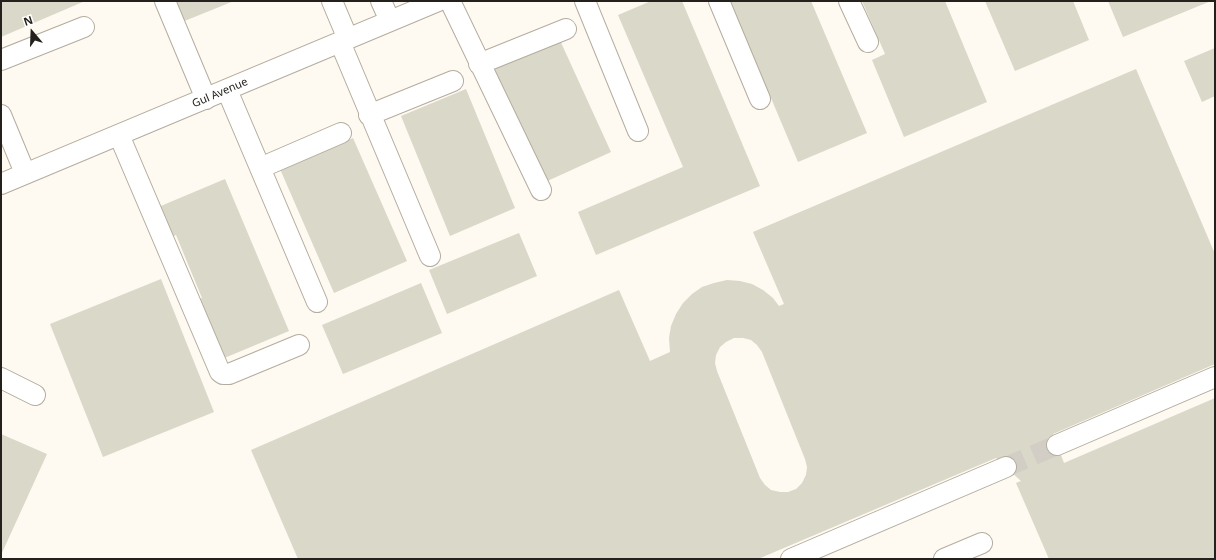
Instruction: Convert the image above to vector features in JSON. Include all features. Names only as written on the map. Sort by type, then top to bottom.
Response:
[{"type":"street","points":[[165,1],[206,99]]},
{"type":"street","points":[[332,1],[369,115],[430,256]]},
{"type":"street","points":[[381,1],[390,21]]},
{"type":"street","name":"Gul Avenue","points":[[1,184],[438,1]]},
{"type":"street","points":[[450,1],[479,64],[541,190]]},
{"type":"street","points":[[585,1],[638,131]]},
{"type":"street","points":[[719,1],[760,100]]},
{"type":"street","points":[[849,1],[868,42]]},
{"type":"street","points":[[1,60],[84,27]]},
{"type":"street","points":[[479,64],[566,29]]},
{"type":"street","points":[[369,115],[453,81]]},
{"type":"street","points":[[227,90],[317,302]]},
{"type":"street","points":[[1,115],[25,173]]},
{"type":"street","points":[[260,168],[341,134]]},
{"type":"street","points":[[120,135],[220,372],[222,374],[228,374],[299,345]]},
{"type":"street","points":[[1057,445],[1215,377]]},
{"type":"street","points":[[1,378],[34,395]]},
{"type":"street","points":[[791,559],[1006,467]]},
{"type":"street","points":[[944,559],[982,543]]},
{"type":"building","points":[[1,1],[85,1],[1,37]]},
{"type":"building","points":[[173,1],[234,1],[182,22]]},
{"type":"building","points":[[651,1],[682,1],[760,186],[596,255],[578,212],[683,167],[618,15]]},
{"type":"building","points":[[730,1],[811,1],[867,133],[798,162]]},
{"type":"building","points":[[862,1],[945,1],[987,102],[904,137],[872,60],[885,54]]},
{"type":"building","points":[[985,1],[1073,1],[1089,40],[1015,71]]},
{"type":"building","points":[[1108,1],[1211,1],[1123,37]]},
{"type":"building","points":[[558,36],[611,152],[543,183],[490,66]]},
{"type":"building","points":[[1215,48],[1215,96],[1202,102],[1184,61]]},
{"type":"building","points":[[1136,69],[1215,254],[1215,364],[1053,434],[1064,463],[1215,398],[1215,559],[1049,559],[1016,483],[1021,481],[996,458],[758,559],[298,559],[251,450],[619,290],[650,361],[670,352],[669,338],[671,326],[676,314],[683,303],[702,287],[727,280],[740,281],[752,284],[763,290],[773,298],[779,306],[784,304],[753,232]],"holes":[[[734,338],[751,340],[762,352],[805,459],[807,467],[806,475],[802,483],[796,489],[788,492],[771,490],[760,478],[717,371],[715,363],[716,355],[720,347]]]},
{"type":"building","points":[[466,89],[515,208],[450,236],[401,116]]},
{"type":"building","points":[[353,138],[407,261],[334,293],[280,169]]},
{"type":"building","points":[[225,179],[289,331],[222,359],[197,300],[202,298],[176,235],[169,238],[156,208]]},
{"type":"building","points":[[519,233],[537,276],[447,314],[429,270]]},
{"type":"building","points":[[161,279],[214,412],[103,457],[50,324]]},
{"type":"building","points":[[421,283],[442,333],[343,374],[322,325]]},
{"type":"building","points":[[1,434],[47,454],[1,555]]},
{"type":"tunnel","points":[[1006,467],[1057,445]]}]
